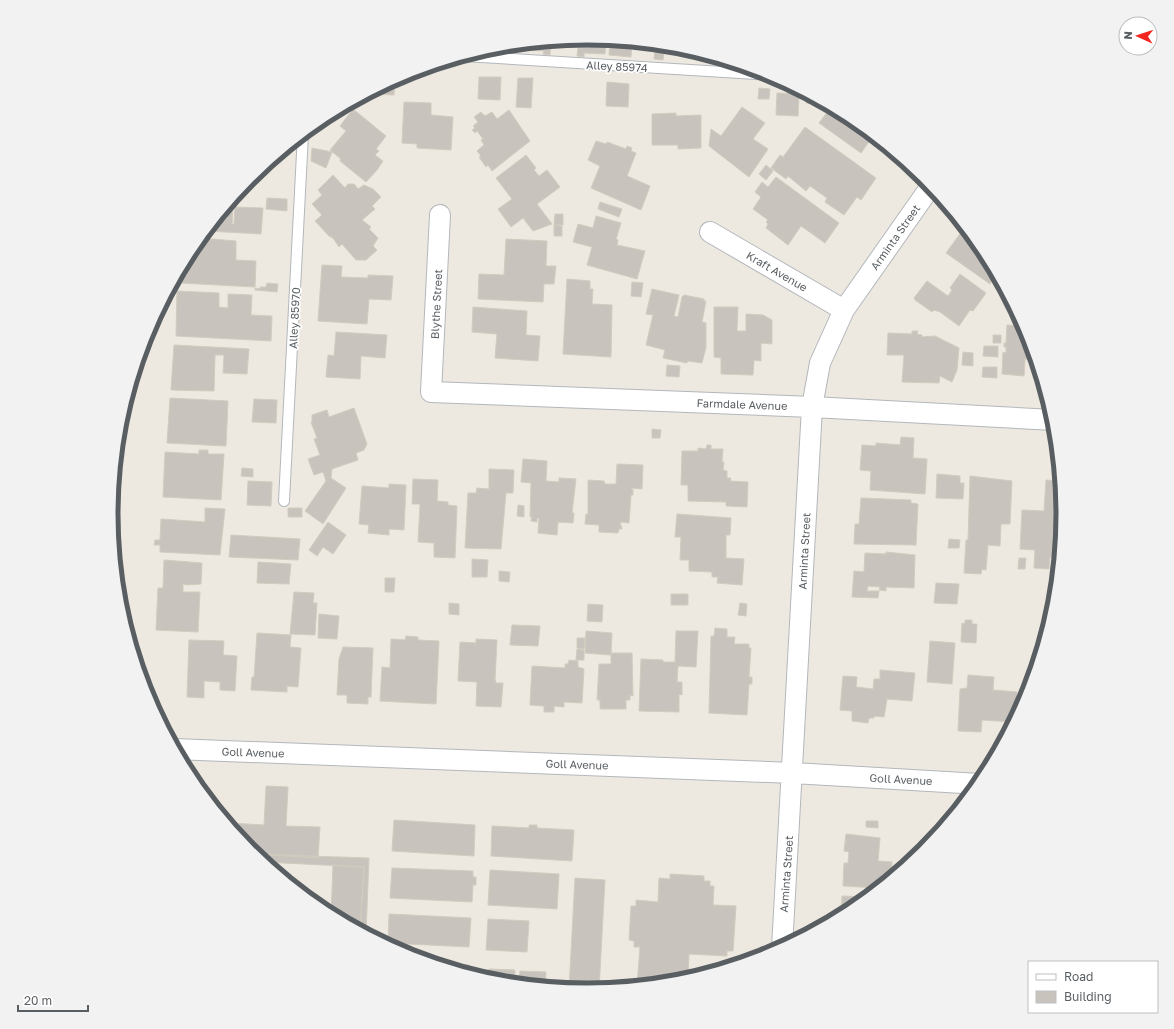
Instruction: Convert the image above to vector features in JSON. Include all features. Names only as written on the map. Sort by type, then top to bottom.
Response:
[{"type":"street","name":"Arminta Street","points":[[782,941],[793,773],[812,407],[820,363],[844,310],[927,192]]},
{"type":"street","name":"Blythe Street","points":[[431,392],[440,215]]},
{"type":"street","name":"Kraft Avenue","points":[[710,232],[844,310]]},
{"type":"street","name":"Farmdale Avenue","points":[[431,392],[812,407],[1046,420]]},
{"type":"street","name":"Goll Avenue","points":[[180,748],[793,773],[969,786]]},
{"type":"lane","name":"Alley 85974","points":[[482,57],[747,74]]},
{"type":"lane","name":"Alley 85970","points":[[284,501],[303,141]]},
{"type":"building","points":[[583,45],[606,46],[605,54],[584,53],[584,57],[577,56],[578,48],[583,48]]},
{"type":"building","points":[[610,46],[632,47],[631,57],[609,55]]},
{"type":"building","points":[[551,47],[550,55],[543,54],[544,51],[520,50]]},
{"type":"building","points":[[655,50],[664,52],[663,60],[654,59]]},
{"type":"building","points":[[479,77],[501,77],[500,100],[478,99]]},
{"type":"building","points":[[518,78],[533,78],[531,108],[516,107]]},
{"type":"building","points":[[607,82],[629,84],[628,107],[606,106]]},
{"type":"building","points":[[395,86],[394,95],[377,94]]},
{"type":"building","points":[[759,88],[770,89],[769,99],[758,99]]},
{"type":"building","points":[[777,93],[799,95],[798,116],[776,115]]},
{"type":"building","points":[[806,99],[815,104],[806,103]]},
{"type":"building","points":[[404,102],[431,103],[431,115],[453,117],[451,150],[417,148],[417,144],[402,143]]},
{"type":"building","points":[[742,107],[765,123],[753,139],[768,149],[749,177],[709,146],[711,129],[721,136]]},
{"type":"building","points":[[353,109],[386,136],[376,149],[379,151],[375,155],[383,161],[366,182],[340,161],[341,159],[330,150],[346,131],[340,126]]},
{"type":"building","points":[[509,110],[530,141],[492,171],[488,165],[486,167],[477,151],[484,145],[481,140],[483,139],[477,131],[475,133],[472,130],[475,128],[473,126],[478,122],[474,117],[481,112],[485,116],[492,112],[497,119]]},
{"type":"building","points":[[828,111],[870,140],[861,153],[819,123]]},
{"type":"building","points":[[676,113],[676,116],[701,115],[701,148],[678,149],[678,145],[652,145],[652,114]]},
{"type":"building","points":[[805,127],[876,178],[861,200],[857,197],[844,215],[825,202],[827,198],[810,186],[806,191],[788,176],[786,179],[771,168],[780,155],[783,157]]},
{"type":"building","points":[[596,141],[606,144],[607,142],[626,149],[627,146],[632,148],[631,151],[636,153],[627,176],[650,186],[641,210],[591,188],[600,166],[588,160]]},
{"type":"building","points":[[312,148],[332,152],[326,168],[311,161]]},
{"type":"building","points":[[526,155],[536,168],[534,170],[539,176],[547,170],[560,187],[537,204],[552,224],[533,231],[523,218],[511,227],[498,209],[512,199],[496,178]]},
{"type":"building","points":[[766,165],[773,171],[766,180],[759,174]]},
{"type":"building","points":[[333,175],[345,188],[348,184],[354,184],[358,189],[364,185],[373,189],[381,197],[372,206],[375,209],[362,220],[371,227],[369,229],[378,238],[373,246],[377,250],[366,260],[356,260],[342,244],[339,247],[333,238],[329,236],[315,221],[322,215],[312,204],[322,195],[318,190]]},
{"type":"building","points":[[776,177],[839,223],[825,243],[801,226],[788,245],[766,228],[768,224],[766,222],[768,220],[753,209],[761,197],[755,192],[762,182],[768,187]]},
{"type":"building","points":[[267,198],[287,199],[287,211],[266,209]]},
{"type":"building","points":[[600,202],[622,209],[619,217],[598,209]]},
{"type":"building","points":[[233,206],[232,224],[234,224],[235,207],[263,208],[261,234],[213,231]]},
{"type":"building","points":[[555,214],[563,214],[563,225],[554,225]]},
{"type":"building","points":[[596,216],[621,223],[616,239],[618,240],[617,245],[645,251],[637,279],[587,265],[592,247],[573,242],[578,224],[593,228]]},
{"type":"building","points":[[554,225],[562,226],[562,236],[554,236]]},
{"type":"building","points":[[961,232],[995,282],[992,280],[990,284],[946,253]]},
{"type":"building","points":[[208,239],[236,241],[236,260],[256,261],[255,287],[181,283],[181,278]]},
{"type":"building","points":[[506,239],[547,241],[546,266],[556,266],[554,284],[544,284],[543,302],[478,299],[479,274],[504,275]]},
{"type":"building","points":[[322,265],[342,266],[341,277],[368,278],[368,275],[393,276],[391,300],[369,299],[367,324],[318,321]]},
{"type":"building","points":[[960,274],[986,293],[973,311],[970,310],[959,326],[940,312],[934,310],[932,312],[914,298],[927,281],[948,296],[952,290],[950,288]]},
{"type":"building","points":[[567,279],[590,281],[590,289],[593,289],[592,304],[612,305],[611,357],[563,354]]},
{"type":"building","points":[[632,282],[643,283],[641,297],[631,296]]},
{"type":"building","points":[[267,283],[278,284],[277,292],[255,290],[255,288],[260,289],[260,287],[266,287]]},
{"type":"building","points":[[652,289],[679,295],[674,316],[678,317],[682,297],[684,295],[704,299],[704,301],[706,301],[702,322],[706,323],[706,347],[702,363],[688,361],[687,363],[663,358],[665,350],[646,345],[653,315],[646,314]]},
{"type":"building","points":[[177,291],[219,293],[219,307],[228,308],[228,294],[252,295],[251,315],[272,316],[271,341],[176,336]]},
{"type":"building","points":[[473,307],[527,311],[526,335],[540,336],[538,361],[495,358],[497,334],[472,332]]},
{"type":"building","points":[[714,307],[738,307],[737,331],[746,331],[746,314],[763,315],[772,320],[772,344],[761,343],[761,361],[754,360],[753,375],[721,374],[721,358],[714,357]]},
{"type":"building","points":[[1007,325],[1017,326],[1030,360],[1025,359],[1024,376],[1002,374],[1003,352],[1006,353],[1004,343],[1006,343]]},
{"type":"building","points":[[912,331],[918,331],[917,334],[922,335],[922,337],[935,336],[959,348],[957,370],[952,382],[940,376],[939,383],[902,382],[904,355],[887,355],[888,333],[912,334]]},
{"type":"building","points":[[336,332],[387,335],[385,358],[361,356],[360,379],[326,377],[328,355],[334,356]]},
{"type":"building","points":[[993,335],[1001,335],[1001,343],[993,343]]},
{"type":"building","points":[[174,345],[249,349],[247,374],[223,373],[224,355],[215,355],[214,391],[171,390]]},
{"type":"building","points":[[984,346],[998,346],[998,357],[983,356]]},
{"type":"building","points":[[963,352],[973,353],[973,366],[962,365]]},
{"type":"building","points":[[667,365],[680,366],[679,377],[666,376]]},
{"type":"building","points":[[983,367],[997,367],[997,378],[982,377]]},
{"type":"building","points":[[170,398],[228,401],[226,446],[167,443]]},
{"type":"building","points":[[254,399],[277,400],[276,423],[252,422]]},
{"type":"building","points":[[354,408],[367,444],[364,450],[356,453],[358,460],[332,469],[331,478],[346,488],[323,524],[305,511],[326,481],[323,472],[314,475],[308,459],[320,455],[314,439],[317,438],[311,422],[312,415],[327,410],[329,417]]},
{"type":"building","points":[[652,429],[661,430],[660,438],[652,438]]},
{"type":"building","points":[[901,437],[914,438],[913,458],[927,459],[925,494],[870,490],[871,471],[860,470],[862,445],[876,446],[876,443],[900,445]]},
{"type":"building","points":[[707,445],[711,445],[711,449],[723,449],[723,470],[727,471],[727,478],[731,478],[730,481],[748,482],[747,507],[726,506],[726,502],[688,501],[688,485],[681,485],[682,451],[698,451],[698,448],[706,449]]},
{"type":"building","points":[[199,450],[208,450],[208,454],[224,454],[221,500],[163,497],[165,452],[199,454]]},
{"type":"building","points":[[523,459],[547,461],[546,481],[559,482],[559,478],[576,479],[572,513],[574,513],[573,523],[558,522],[557,535],[538,533],[539,518],[537,518],[537,522],[531,521],[531,483],[521,482]]},
{"type":"building","points":[[617,464],[643,465],[642,489],[631,488],[633,490],[633,495],[631,495],[629,523],[620,522],[622,529],[619,529],[618,533],[599,532],[599,525],[585,524],[586,514],[588,514],[588,480],[604,481],[605,484],[616,484]]},
{"type":"building","points":[[242,468],[253,469],[253,477],[241,476]]},
{"type":"building","points":[[489,469],[514,470],[513,493],[506,493],[501,549],[465,548],[468,493],[476,493],[477,488],[489,489]]},
{"type":"building","points":[[937,474],[960,476],[960,483],[964,483],[963,499],[936,498]]},
{"type":"building","points":[[970,476],[1012,481],[1010,524],[1001,524],[1000,546],[988,545],[986,570],[982,569],[981,574],[964,573],[966,540],[968,540]]},
{"type":"building","points":[[413,479],[438,480],[437,501],[448,502],[448,505],[457,506],[455,558],[434,557],[434,543],[418,542],[420,504],[412,504]]},
{"type":"building","points":[[1046,480],[1055,481],[1055,545],[1054,557],[1050,557],[1049,569],[1034,568],[1035,550],[1020,549],[1022,510],[1044,511]]},
{"type":"building","points":[[248,481],[272,482],[271,506],[247,505]]},
{"type":"building","points":[[389,484],[406,485],[404,530],[389,529],[389,535],[368,533],[369,525],[359,524],[362,486],[389,488]]},
{"type":"building","points":[[861,498],[911,500],[911,503],[918,504],[916,545],[854,544],[855,524],[859,524]]},
{"type":"building","points":[[518,505],[524,506],[524,517],[517,516]]},
{"type":"building","points":[[205,508],[225,509],[220,555],[160,552],[160,545],[154,545],[155,540],[160,540],[161,519],[205,522]]},
{"type":"building","points":[[288,508],[302,508],[302,517],[288,517]]},
{"type":"building","points":[[677,514],[731,518],[730,535],[726,535],[726,558],[744,559],[742,585],[717,583],[718,577],[712,577],[712,572],[689,571],[689,560],[680,560],[681,537],[675,537]]},
{"type":"building","points":[[328,522],[346,535],[333,554],[323,547],[317,556],[309,550]]},
{"type":"building","points":[[231,535],[300,539],[298,560],[229,557]]},
{"type":"building","points":[[949,539],[960,540],[959,548],[948,548]]},
{"type":"building","points":[[886,552],[915,555],[914,588],[886,587],[886,591],[879,590],[880,587],[868,586],[867,591],[879,591],[878,598],[852,597],[854,571],[864,572],[865,553],[886,554]]},
{"type":"building","points":[[1019,558],[1026,558],[1025,569],[1018,569]]},
{"type":"building","points":[[472,559],[488,560],[487,577],[472,577]]},
{"type":"building","points":[[164,560],[202,563],[201,584],[185,585],[183,583],[183,592],[200,592],[198,632],[156,630],[158,588],[163,588]]},
{"type":"building","points":[[258,562],[291,564],[289,584],[257,583]]},
{"type":"building","points":[[499,571],[510,572],[509,582],[499,581]]},
{"type":"building","points":[[385,578],[395,578],[394,592],[385,592]]},
{"type":"building","points":[[936,583],[959,584],[957,604],[934,603]]},
{"type":"building","points":[[294,592],[314,593],[313,603],[317,603],[315,635],[290,634]]},
{"type":"building","points":[[671,594],[688,594],[688,605],[671,605]]},
{"type":"building","points":[[449,603],[459,604],[459,615],[449,614]]},
{"type":"building","points":[[740,603],[747,604],[746,616],[738,615]]},
{"type":"building","points":[[588,604],[603,605],[602,622],[587,621]]},
{"type":"building","points":[[319,614],[339,616],[337,639],[318,638]]},
{"type":"building","points":[[965,620],[972,620],[972,624],[977,624],[976,643],[961,642],[962,623],[965,624]]},
{"type":"building","points":[[512,625],[540,626],[538,646],[510,645]]},
{"type":"building","points":[[715,628],[727,629],[727,637],[735,637],[734,644],[749,644],[749,648],[751,648],[749,677],[752,677],[752,684],[749,684],[747,715],[709,713],[711,636],[714,636]]},
{"type":"building","points":[[586,631],[612,633],[611,655],[585,653]]},
{"type":"building","points":[[676,631],[698,631],[696,667],[678,666],[677,682],[682,682],[682,695],[679,694],[679,712],[639,711],[641,659],[675,662]]},
{"type":"building","points":[[257,633],[291,635],[290,647],[301,648],[298,687],[287,686],[287,692],[251,690],[252,677],[254,677]]},
{"type":"building","points":[[406,636],[418,637],[418,640],[439,641],[436,704],[380,701],[382,667],[390,668],[391,639],[405,640]]},
{"type":"building","points":[[577,638],[585,638],[584,649],[577,648]]},
{"type":"building","points":[[476,639],[497,640],[495,679],[496,683],[503,683],[501,707],[476,706],[477,682],[458,681],[460,642],[476,643]]},
{"type":"building","points":[[189,640],[224,641],[223,655],[237,656],[235,691],[220,690],[220,682],[204,681],[204,698],[187,697]]},
{"type":"building","points":[[930,641],[955,643],[952,684],[927,682]]},
{"type":"building","points":[[343,647],[373,648],[371,697],[368,697],[368,704],[347,703],[347,695],[337,695],[339,659]]},
{"type":"building","points":[[577,649],[584,650],[584,660],[576,660]]},
{"type":"building","points":[[611,653],[632,653],[633,696],[630,695],[630,700],[626,700],[626,709],[600,709],[600,700],[597,700],[599,664],[611,664]]},
{"type":"building","points":[[569,660],[578,661],[578,667],[584,669],[582,703],[564,702],[564,707],[554,706],[554,712],[544,712],[544,706],[530,705],[532,666],[565,668],[565,664],[568,664]]},
{"type":"building","points":[[880,670],[915,673],[912,701],[887,699],[884,717],[874,716],[874,718],[869,718],[868,723],[852,721],[852,711],[840,710],[843,676],[857,677],[856,687],[873,689],[874,679],[880,679]]},
{"type":"building","points":[[968,675],[994,677],[993,690],[1017,692],[1016,706],[1008,722],[982,720],[981,732],[958,731],[960,689],[967,688]]},
{"type":"building","points":[[266,786],[288,787],[286,826],[320,827],[318,858],[264,855],[233,823],[264,825]]},
{"type":"building","points":[[394,820],[475,825],[474,856],[392,851]]},
{"type":"building","points":[[866,821],[878,821],[878,828],[866,827]]},
{"type":"building","points":[[529,825],[537,825],[537,828],[574,830],[572,861],[491,856],[492,826],[529,828]]},
{"type":"building","points":[[846,834],[880,838],[878,861],[892,862],[891,872],[872,888],[843,886],[844,863],[848,863],[849,852],[844,851]]},
{"type":"building","points":[[264,854],[369,858],[366,929],[360,926],[364,867],[272,862]]},
{"type":"building","points":[[333,865],[364,867],[360,926],[331,908]]},
{"type":"building","points":[[392,868],[473,871],[473,877],[476,877],[476,885],[473,885],[472,902],[390,898]]},
{"type":"building","points":[[490,870],[559,874],[557,909],[488,905]]},
{"type":"building","points":[[670,874],[704,876],[704,881],[710,881],[710,886],[714,886],[713,905],[736,906],[733,951],[727,951],[727,956],[689,954],[688,973],[637,981],[640,947],[634,947],[634,941],[629,940],[631,906],[636,906],[636,900],[658,902],[659,878],[670,879]]},
{"type":"building","points":[[575,878],[605,880],[599,984],[569,983]]},
{"type":"building","points":[[842,896],[860,897],[848,905],[841,909]]},
{"type":"building","points":[[389,914],[471,918],[469,947],[396,943],[388,940]]},
{"type":"building","points":[[488,919],[529,921],[527,952],[486,950]]},
{"type":"building","points":[[454,965],[469,965],[469,969]]},
{"type":"building","points":[[489,969],[515,970],[514,978],[489,974]]},
{"type":"building","points":[[520,971],[546,972],[545,982],[519,979]]}]
